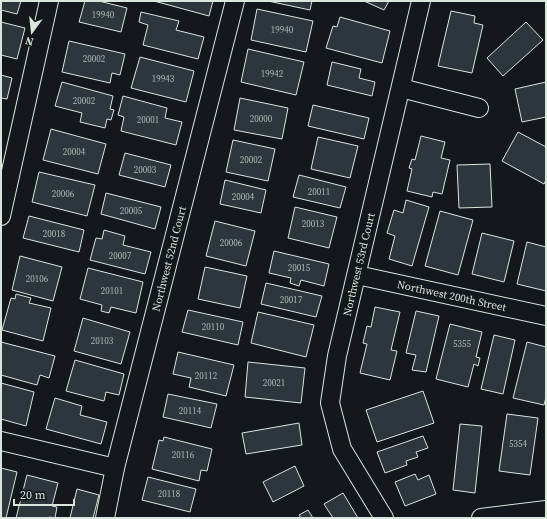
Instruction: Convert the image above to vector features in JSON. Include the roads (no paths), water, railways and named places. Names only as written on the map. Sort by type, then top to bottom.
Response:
[{"type":"street","points":[[1,216],[49,1]]},
{"type":"street","name":"Northwest 52nd Court","points":[[105,518],[115,468],[235,1]]},
{"type":"street","name":"Northwest 53rd Court","points":[[384,518],[342,449],[330,403],[337,356],[421,1]]},
{"type":"street","points":[[401,88],[479,108]]},
{"type":"street","name":"Northwest 200th Street","points":[[357,275],[546,316]]},
{"type":"street","points":[[1,441],[115,468]]},
{"type":"street","points":[[481,518],[546,510]]}]
